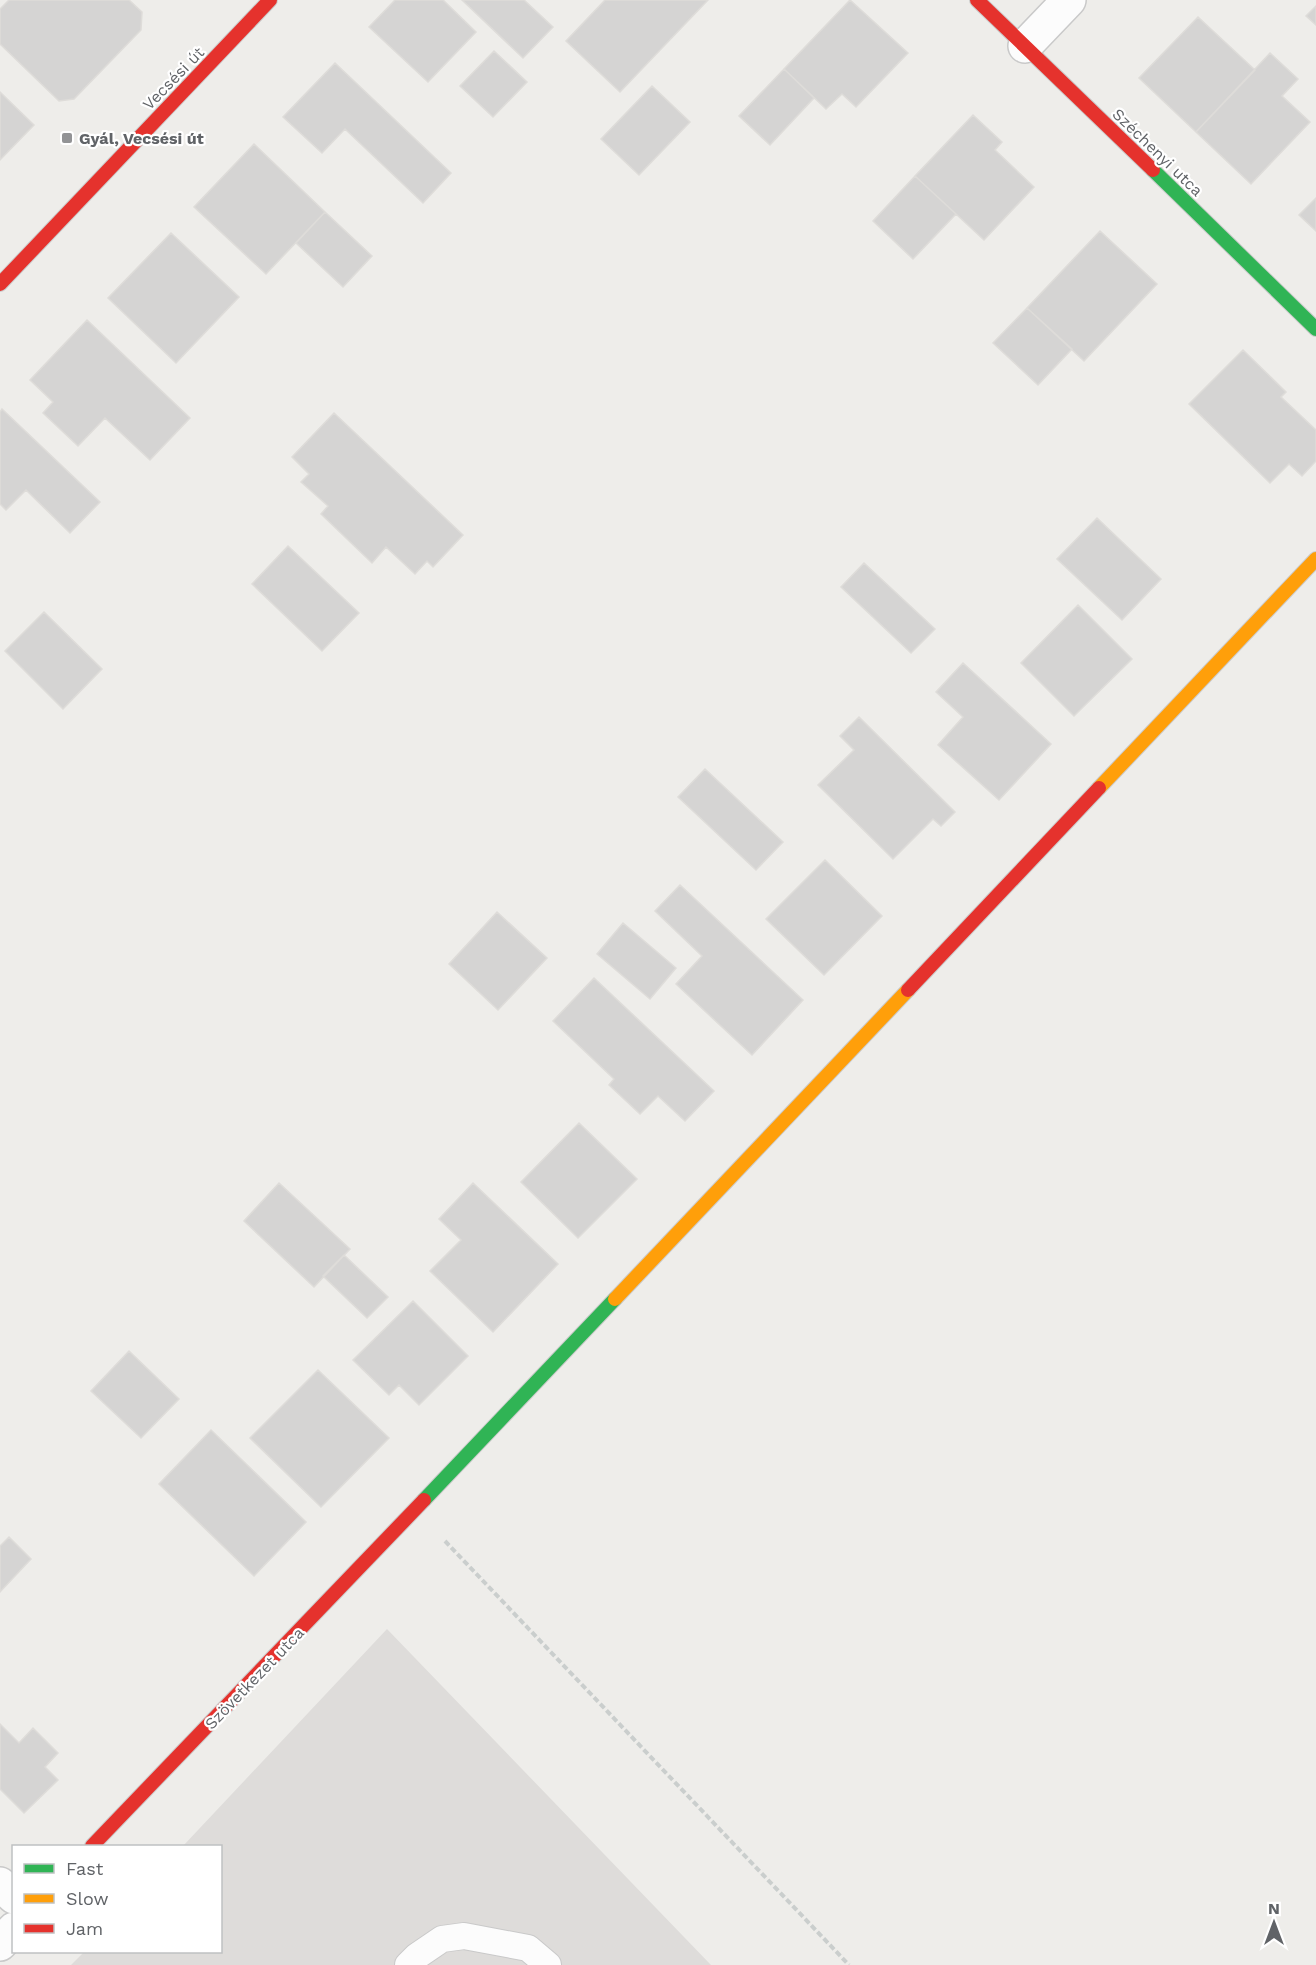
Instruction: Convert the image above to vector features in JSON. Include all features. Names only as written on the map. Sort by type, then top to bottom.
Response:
[{"type":"street","name":"Vecsési út","points":[[0,284],[270,0]]},
{"type":"street","name":"Széchenyi utca","points":[[977,0],[1316,329]]},
{"type":"street","points":[[1025,46],[1069,0]]},
{"type":"street","name":"Szövetkezet utca","points":[[93,1845],[415,1510],[1316,559]]},
{"type":"street","points":[[0,1884],[12,1896]]},
{"type":"street","points":[[0,1944],[12,1931]]},
{"type":"lane","points":[[408,1965],[442,1939],[464,1936],[528,1948],[548,1965]]},
{"type":"path","points":[[415,1510],[849,1965]]},
{"type":"shaded area","points":[[387,1629],[711,1965],[71,1965],[83,1953],[222,1953],[222,1845],[184,1845]]},
{"type":"building","points":[[9,0],[129,0],[142,12],[141,30],[74,99],[59,101],[0,44],[0,9]]},
{"type":"building","points":[[395,0],[443,0],[476,32],[428,82],[369,27]]},
{"type":"building","points":[[462,0],[524,0],[553,27],[523,58]]},
{"type":"building","points":[[605,0],[708,0],[620,92],[566,41]]},
{"type":"building","points":[[850,0],[908,53],[856,107],[842,94],[826,109],[784,69]]},
{"type":"building","points":[[1316,6],[1316,25],[1306,16]]},
{"type":"building","points":[[1198,17],[1255,70],[1196,132],[1139,78]]},
{"type":"building","points":[[494,51],[527,82],[493,117],[460,86]]},
{"type":"building","points":[[1270,53],[1298,79],[1282,96],[1310,122],[1251,184],[1196,132]]},
{"type":"building","points":[[335,63],[451,173],[423,203],[345,129],[322,153],[283,117]]},
{"type":"building","points":[[784,69],[814,98],[770,145],[739,116]]},
{"type":"building","points":[[652,86],[690,122],[639,175],[601,139]]},
{"type":"building","points":[[0,92],[34,125],[0,160]]},
{"type":"building","points":[[973,115],[1002,142],[995,150],[1034,187],[984,240],[915,176]]},
{"type":"building","points":[[254,144],[325,212],[266,274],[194,207]]},
{"type":"building","points":[[915,176],[956,214],[913,259],[873,221]]},
{"type":"building","points":[[1316,198],[1316,231],[1299,215]]},
{"type":"building","points":[[325,212],[372,256],[343,287],[296,243]]},
{"type":"building","points":[[1100,231],[1157,284],[1084,361],[1027,308]]},
{"type":"building","points":[[171,233],[239,297],[176,363],[108,298]]},
{"type":"building","points":[[1027,308],[1072,349],[1038,385],[993,343]]},
{"type":"building","points":[[87,320],[190,418],[150,460],[105,418],[78,446],[43,413],[53,402],[30,380]]},
{"type":"building","points":[[1243,350],[1286,392],[1281,397],[1316,430],[1316,461],[1302,476],[1289,464],[1270,483],[1189,404]]},
{"type":"building","points":[[2,409],[100,502],[70,533],[26,490],[6,510],[0,504],[0,412]]},
{"type":"building","points":[[334,413],[463,535],[433,567],[427,561],[415,574],[386,547],[372,563],[321,514],[328,506],[301,482],[309,474],[292,457]]},
{"type":"building","points":[[1097,518],[1161,579],[1122,620],[1057,559]]},
{"type":"building","points":[[288,546],[359,613],[322,651],[252,584]]},
{"type":"building","points":[[864,563],[935,629],[911,653],[841,587]]},
{"type":"building","points":[[1078,605],[1132,659],[1074,716],[1021,663]]},
{"type":"building","points":[[44,612],[102,669],[63,709],[5,651]]},
{"type":"building","points":[[963,663],[1051,744],[999,800],[938,745],[963,717],[936,692]]},
{"type":"building","points":[[859,717],[955,812],[941,826],[933,819],[893,859],[818,785],[854,750],[840,736]]},
{"type":"building","points":[[705,769],[783,842],[756,870],[678,797]]},
{"type":"building","points":[[825,860],[882,916],[824,975],[766,919]]},
{"type":"building","points":[[680,885],[803,1000],[752,1055],[676,984],[702,956],[655,911]]},
{"type":"building","points":[[497,912],[547,958],[498,1010],[449,964]]},
{"type":"building","points":[[623,923],[676,968],[650,999],[597,954]]},
{"type":"building","points":[[594,978],[714,1091],[685,1121],[658,1096],[640,1114],[609,1085],[614,1079],[553,1021]]},
{"type":"building","points":[[579,1123],[637,1179],[578,1238],[521,1182]]},
{"type":"building","points":[[279,1183],[350,1249],[314,1287],[244,1221]]},
{"type":"building","points":[[473,1183],[558,1264],[493,1332],[430,1271],[461,1240],[439,1219]]},
{"type":"building","points":[[344,1255],[388,1297],[367,1318],[323,1276]]},
{"type":"building","points":[[413,1301],[468,1356],[419,1405],[399,1385],[389,1395],[353,1360]]},
{"type":"building","points":[[129,1351],[179,1399],[141,1438],[91,1391]]},
{"type":"building","points":[[318,1370],[389,1438],[321,1507],[250,1438]]},
{"type":"building","points":[[211,1430],[306,1522],[254,1576],[159,1484]]},
{"type":"building","points":[[9,1537],[31,1559],[0,1592],[0,1546]]},
{"type":"building","points":[[0,1724],[19,1743],[33,1728],[58,1753],[45,1767],[58,1780],[24,1813],[0,1789]]},
{"type":"traffic: fast","points":[[1153,170],[1316,329]]},
{"type":"traffic: fast","points":[[424,1500],[615,1299]]},
{"type":"traffic: slow","points":[[1099,788],[1316,559]]},
{"type":"traffic: slow","points":[[615,1299],[908,990]]},
{"type":"traffic: jam","points":[[0,284],[270,0]]},
{"type":"traffic: jam","points":[[977,0],[1153,170]]},
{"type":"traffic: jam","points":[[908,990],[1099,788]]},
{"type":"traffic: jam","points":[[93,1845],[424,1500]]},
{"type":"place","name":"Gyál, Vecsési út","points":[[67,138]]}]
